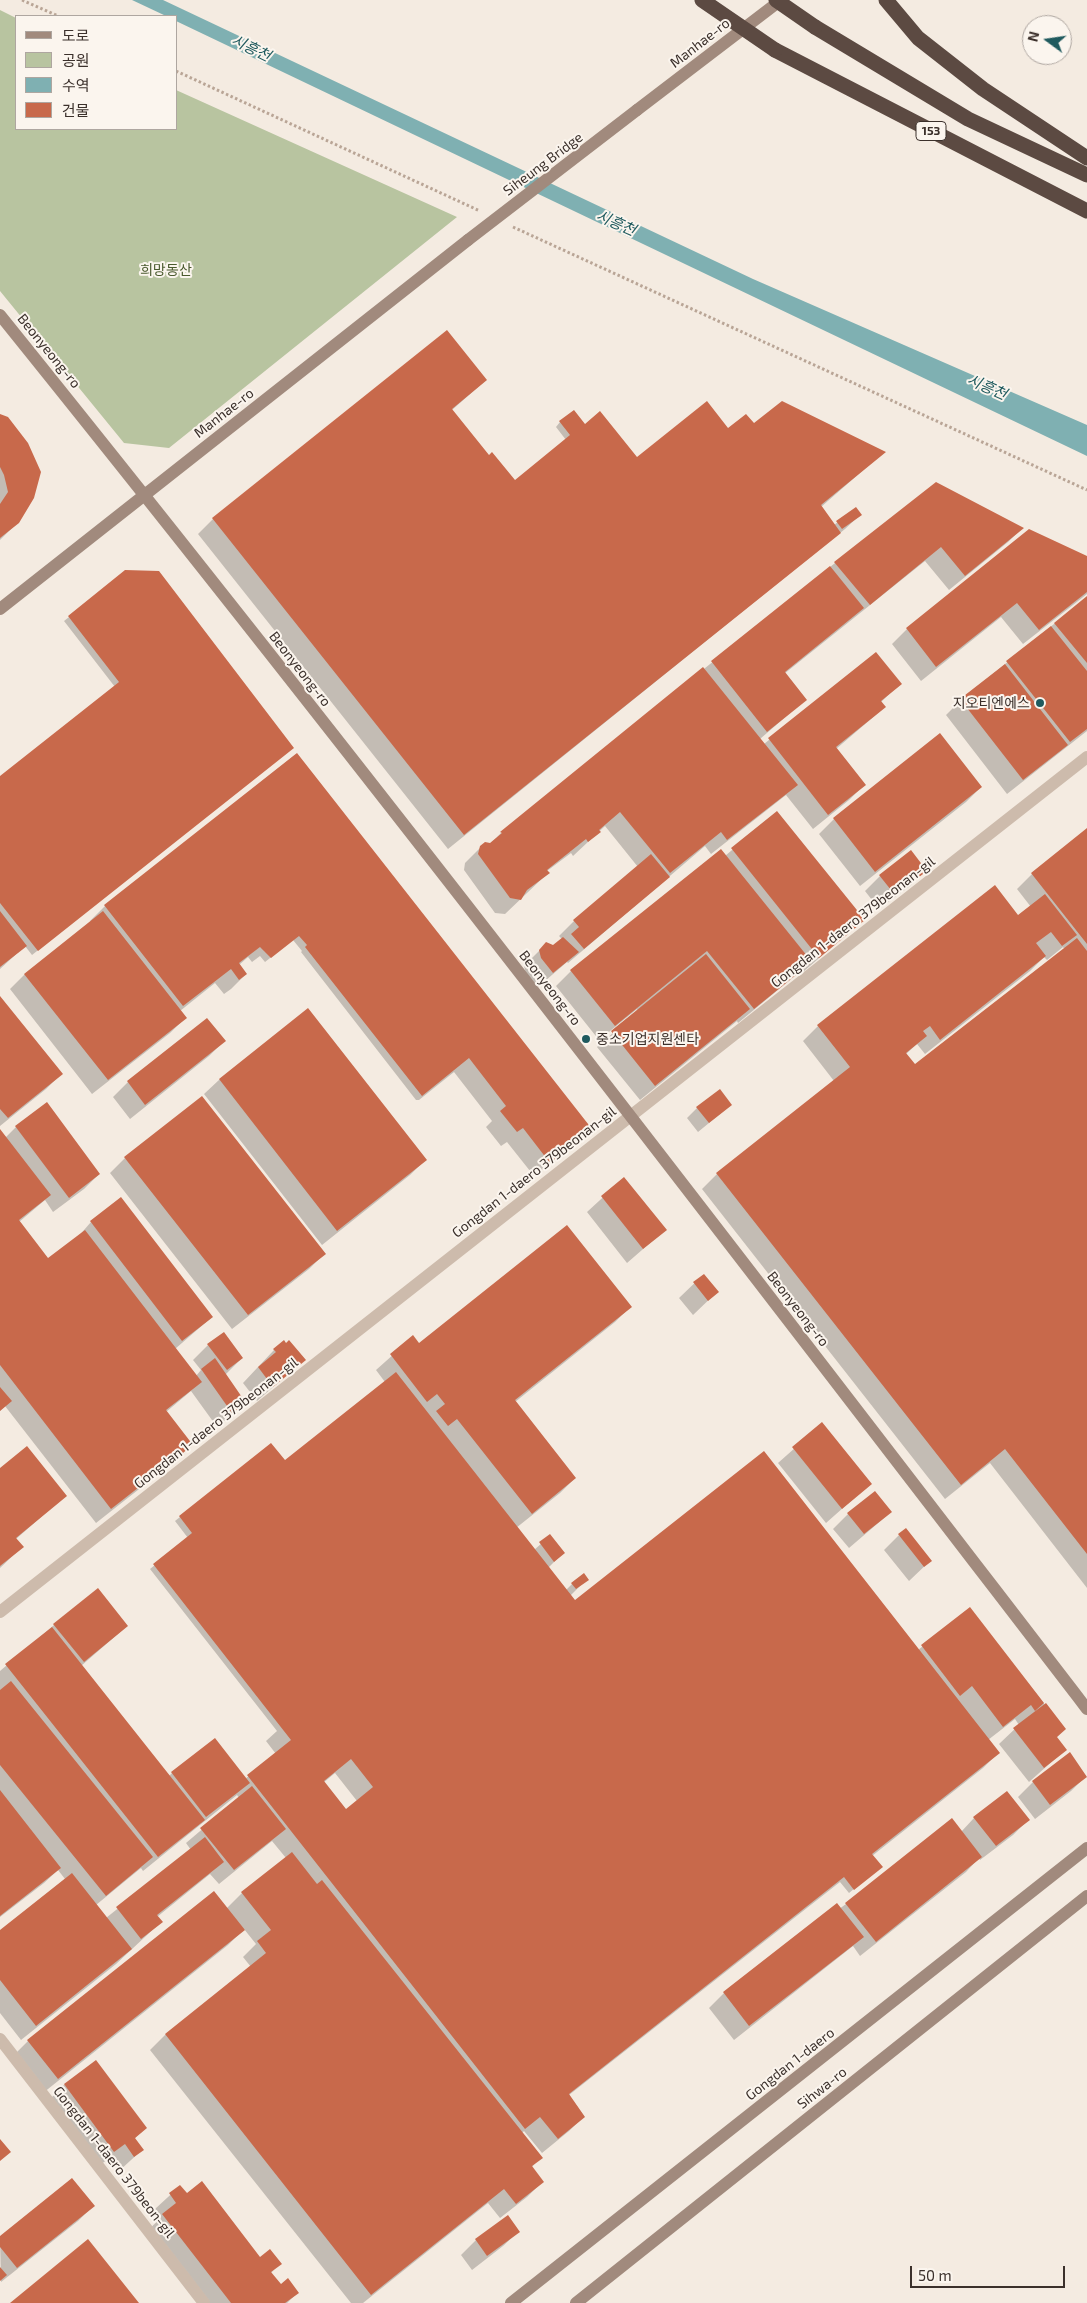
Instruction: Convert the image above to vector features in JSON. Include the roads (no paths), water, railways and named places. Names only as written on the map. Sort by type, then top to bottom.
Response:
[{"type":"highway","name":"153","points":[[702,0],[775,50],[1087,211]]},
{"type":"highway","name":"153","points":[[776,0],[815,27],[968,119],[1087,175]]},
{"type":"highway","points":[[886,0],[918,38],[975,83],[1087,158]]},
{"type":"street","name":"Manhae-ro","points":[[638,110],[781,0]]},
{"type":"street","name":"Siheung Bridge","points":[[468,240],[638,110]]},
{"type":"street","name":"Manhae-ro","points":[[0,610],[468,240]]},
{"type":"street","name":"Beonyeong-ro","points":[[0,315],[145,495],[631,1116],[1087,1709]]},
{"type":"street","name":"Gongdan 1-daero 379beonan-gil","points":[[0,1612],[1087,757]]},
{"type":"street","name":"Gongdan 1-daero","points":[[511,2303],[1087,1848]]},
{"type":"street","name":"Sihwa-ro","points":[[576,2303],[1087,1896]]},
{"type":"street","name":"Gongdan 1-daero 379beon-gil","points":[[0,2039],[204,2303]]},
{"type":"water","name":"시흥천","points":[[132,0],[163,0],[753,279],[1087,425],[1087,456],[178,22],[178,15],[164,15]]},
{"type":"place","name":"지오티엔에스","points":[[1040,703]]},
{"type":"place","name":"중소기업지원센타","points":[[586,1039]]},
{"type":"park label","name":"희망동산","points":[[166,270]]}]
